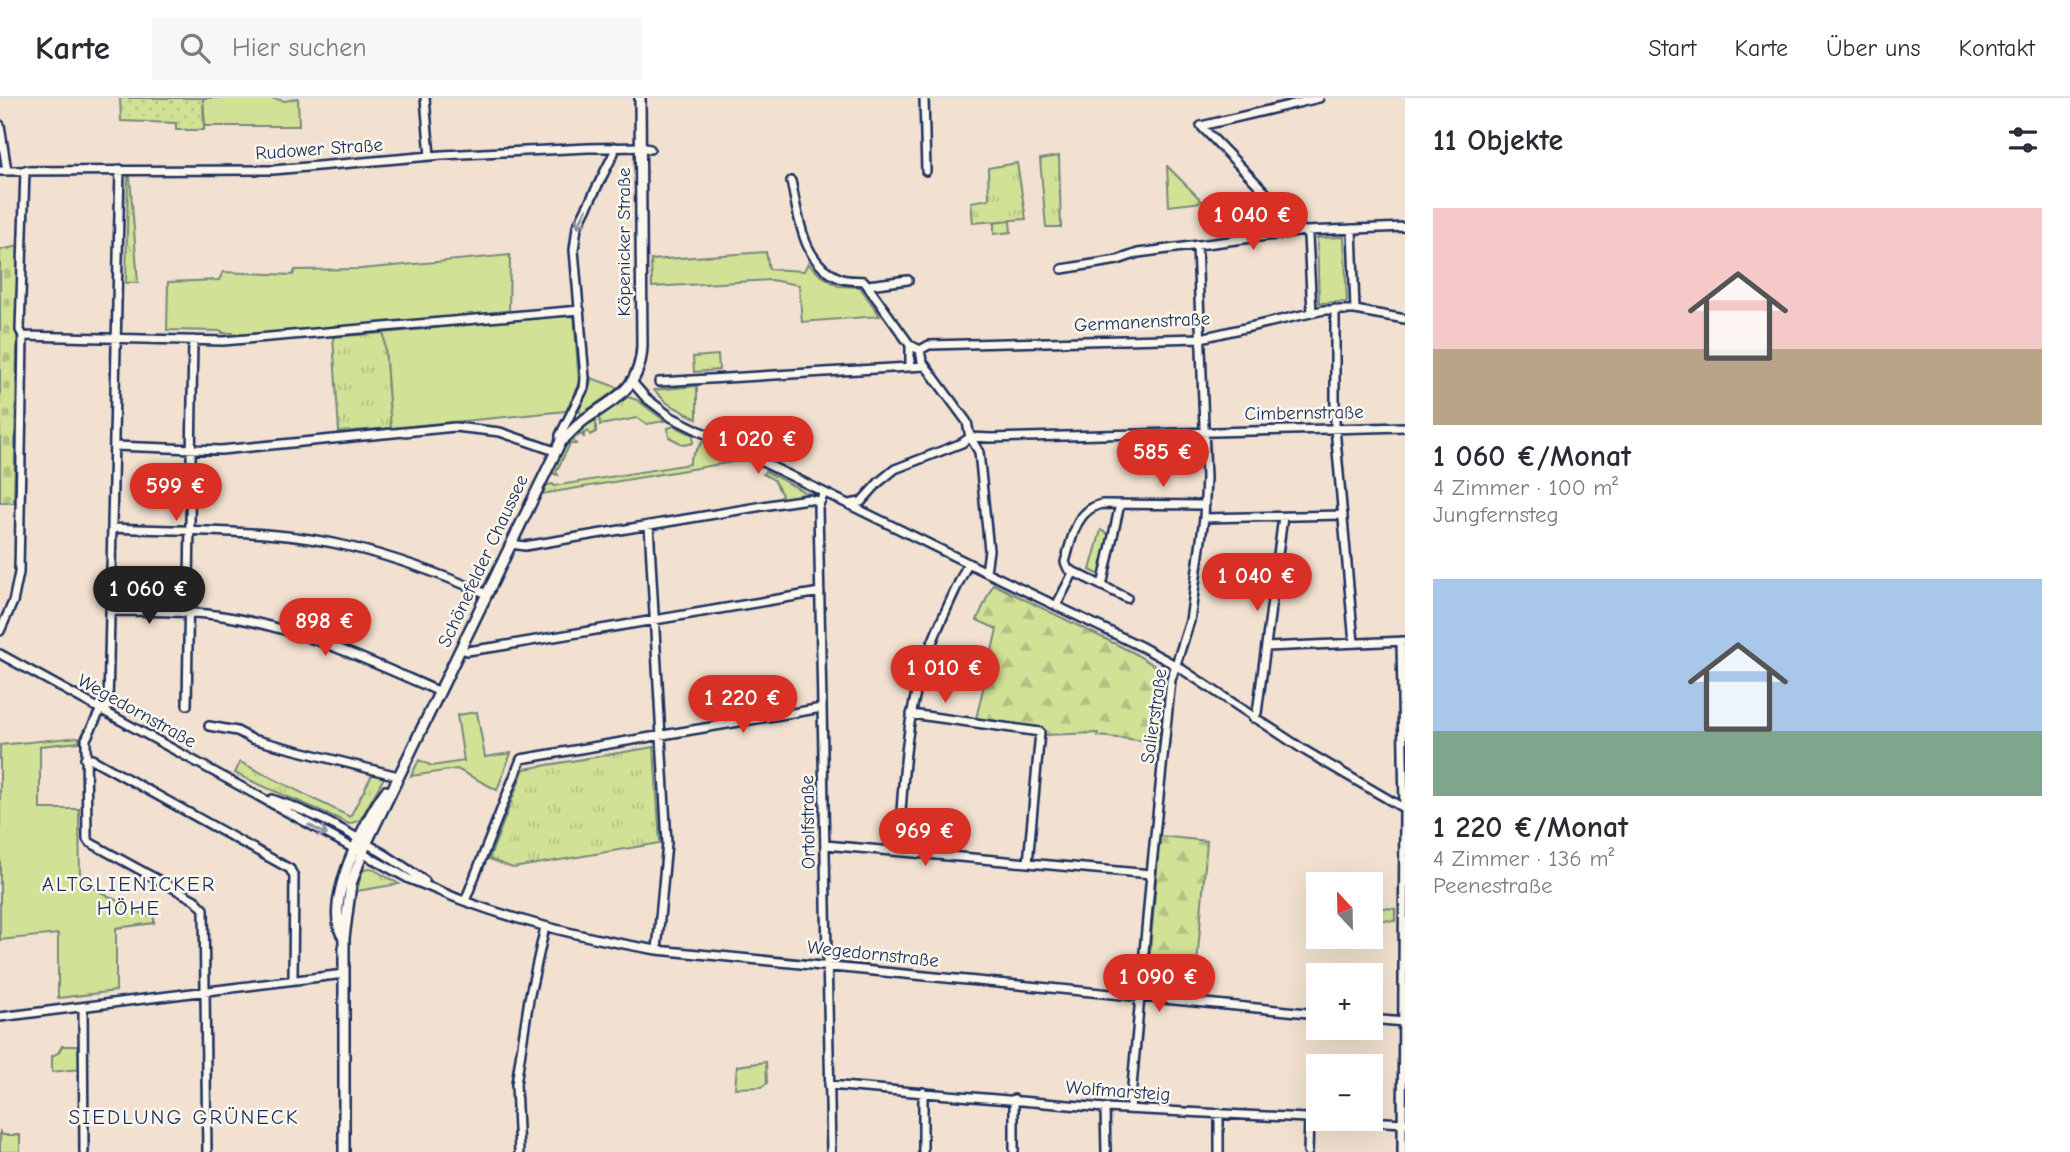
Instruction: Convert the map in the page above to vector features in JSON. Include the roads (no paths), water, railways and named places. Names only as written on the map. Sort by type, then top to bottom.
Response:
[{"type":"main road","name":"Köpenicker Straße","points":[[633,383],[642,359],[645,148],[640,98]]},
{"type":"main road","name":"Schönefelder Chaussee","points":[[344,1152],[344,938],[358,851],[380,800],[397,777],[440,692],[557,447],[581,423],[633,383]]},
{"type":"street","points":[[425,98],[430,156]]},
{"type":"street","points":[[924,98],[926,171]]},
{"type":"street","points":[[1312,312],[1308,236],[1201,126],[1319,98]]},
{"type":"street","points":[[0,125],[3,171]]},
{"type":"street","points":[[114,446],[221,450],[455,428],[500,432],[557,447],[560,435],[584,388],[585,378],[573,250],[575,237],[577,227],[615,147]]},
{"type":"street","name":"Rudower Straße","points":[[3,171],[275,170],[430,156],[615,147],[645,148]]},
{"type":"street","points":[[120,169],[108,705],[86,739],[86,834],[89,842],[202,905],[207,1152]]},
{"type":"street","points":[[0,631],[13,602],[19,573],[23,336],[20,330],[25,170]]},
{"type":"street","points":[[791,181],[802,234],[813,255],[836,276],[864,281],[868,285],[910,345],[920,350],[925,366],[967,422],[970,437],[979,452],[989,550],[986,572]]},
{"type":"street","points":[[1280,234],[1288,214]]},
{"type":"street","points":[[1062,269],[1118,260],[1138,253],[1280,234],[1405,227]]},
{"type":"street","points":[[1352,229],[1355,310]]},
{"type":"street","name":"Salierstraße","points":[[1130,1109],[1171,680],[1190,621],[1204,518],[1197,245]]},
{"type":"street","points":[[868,285],[908,280]]},
{"type":"street","points":[[1335,309],[1335,428],[1354,643]]},
{"type":"street","name":"Germanenstraße","points":[[920,350],[929,345],[1201,338],[1335,309],[1405,319]]},
{"type":"street","points":[[23,336],[249,339],[580,310]]},
{"type":"street","points":[[187,705],[193,340]]},
{"type":"street","points":[[910,345],[910,366]]},
{"type":"street","points":[[659,382],[925,366]]},
{"type":"street","points":[[633,383],[646,398],[671,417],[1177,666],[1253,718],[1405,809]]},
{"type":"street","points":[[571,412],[581,423]]},
{"type":"street","name":"Cimbernstraße","points":[[848,504],[861,502],[895,469],[962,443],[970,437],[1405,427]]},
{"type":"street","points":[[511,544],[525,546],[781,503],[808,499],[819,501],[824,493]]},
{"type":"street","name":"Ortolfstraße","points":[[819,501],[831,1152]]},
{"type":"street","points":[[1102,586],[1120,504]]},
{"type":"street","points":[[1127,598],[1068,569],[1065,562],[1081,515],[1094,505],[1205,505]]},
{"type":"street","points":[[1204,518],[1343,515]]},
{"type":"street","points":[[1253,718],[1257,713],[1283,517]]},
{"type":"street","points":[[649,525],[667,843],[657,950]]},
{"type":"street","points":[[112,528],[281,536],[351,547],[421,567],[487,594]]},
{"type":"street","points":[[898,852],[912,714],[928,653],[968,563]]},
{"type":"street","points":[[1056,606],[1073,573]]},
{"type":"street","points":[[461,649],[467,651],[820,592]]},
{"type":"street","points":[[110,611],[188,613],[253,623],[301,635],[374,662],[440,692]]},
{"type":"street","points":[[1266,647],[1403,641],[1405,809],[1402,1152]]},
{"type":"street","name":"Wegedornstraße","points":[[0,654],[409,879],[465,901],[545,927],[612,943],[657,950],[1306,1013]]},
{"type":"street","points":[[465,901],[521,759],[822,708]]},
{"type":"street","points":[[912,714],[1040,732],[1027,863]]},
{"type":"street","points":[[209,726],[237,731],[252,739],[397,777]]},
{"type":"street","points":[[85,759],[92,759],[290,869],[294,877],[293,979]]},
{"type":"street","name":"Wegedornstraße","points":[[260,795],[316,816],[362,841],[434,888]]},
{"type":"street","points":[[825,845],[1151,874]]},
{"type":"street","points":[[519,1152],[516,1084],[528,999],[545,927]]},
{"type":"street","points":[[0,1017],[344,974]]},
{"type":"street","points":[[83,1007],[84,1152]]},
{"type":"street","points":[[1383,1020],[1403,1022]]},
{"type":"street","name":"Wolfmarsteig","points":[[829,1085],[1105,1108],[1306,1118]]},
{"type":"street","points":[[923,1092],[923,1152]]},
{"type":"street","points":[[1014,1099],[1014,1152]]},
{"type":"street","points":[[1105,1108],[1106,1152]]},
{"type":"street","points":[[1219,1113],[1219,1152]]},
{"type":"street","name":"Wolfmarsteig","points":[[1383,1122],[1404,1123]]},
{"type":"street","points":[[1308,1152],[1309,1131]]},
{"type":"district","name":"ALTGLIENICKER HÖHE","points":[[129,896]]},
{"type":"district","name":"SIEDLUNG GRÜNECK","points":[[184,1117]]}]
